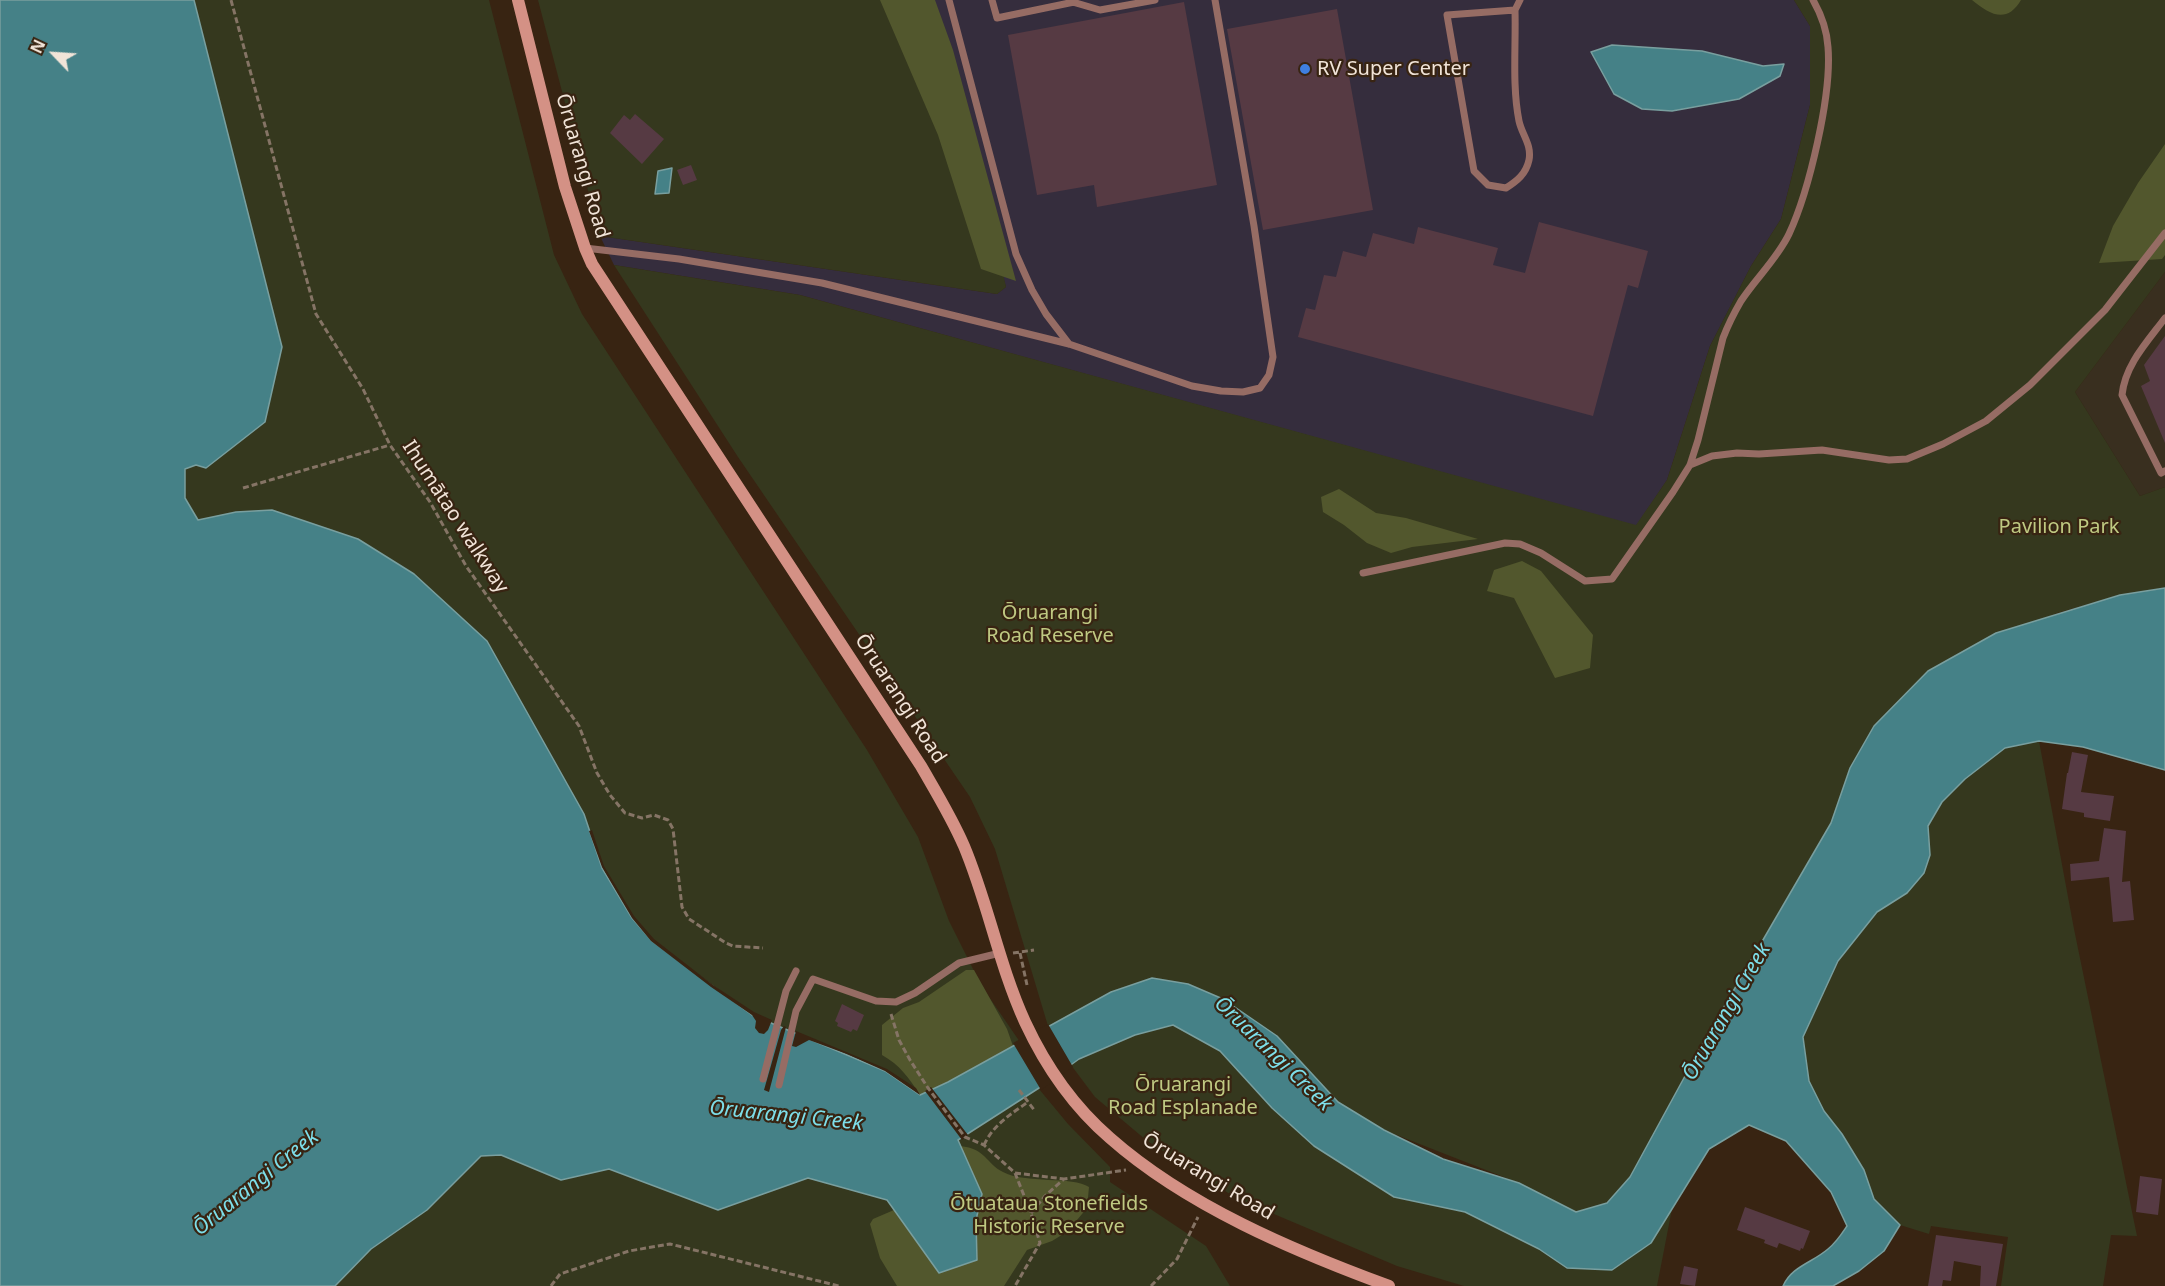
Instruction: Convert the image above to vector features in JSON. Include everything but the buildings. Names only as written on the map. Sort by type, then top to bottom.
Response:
[{"type":"street","name":"Ōruarangi Road","points":[[518,0],[565,187],[585,248],[602,281],[921,766],[963,846],[1023,1019],[1046,1062],[1084,1113],[1108,1137],[1139,1162],[1171,1183],[1232,1218],[1307,1254],[1389,1286]]},
{"type":"lane","points":[[949,0],[1016,254],[1046,314],[1069,344]]},
{"type":"lane","points":[[992,0],[997,18],[1070,1],[1100,10],[1155,0]]},
{"type":"lane","points":[[585,248],[679,259],[822,283],[1069,344],[1192,386],[1243,392],[1260,387],[1269,375],[1273,357],[1264,289],[1215,0]]},
{"type":"lane","points":[[1515,10],[1447,15],[1474,171],[1488,185],[1506,188],[1519,180],[1529,160],[1528,140],[1520,124],[1516,100],[1515,10],[1520,0]]},
{"type":"lane","points":[[1363,573],[1504,543],[1520,544],[1541,553],[1585,581],[1612,579],[1690,465],[1723,338],[1741,301],[1774,259],[1788,235],[1808,177],[1824,105],[1828,72],[1828,47],[1824,25],[1813,0]]},
{"type":"lane","points":[[1690,465],[1712,456],[1737,453],[1822,450],[1889,460],[1907,459],[1943,444],[1986,421],[2030,385],[2105,310],[2165,234]]},
{"type":"lane","points":[[2165,318],[2128,369],[2123,382],[2122,395],[2161,473],[2165,471]]},
{"type":"lane","points":[[779,1085],[796,1011],[813,979],[876,1001],[891,1003],[902,1000],[959,963],[1000,953]]},
{"type":"lane","points":[[763,1079],[786,991],[796,971]]},
{"type":"path","name":"Ihumātao walkway","points":[[231,0],[316,314],[363,389],[390,445],[430,502],[466,566],[579,726],[597,773],[610,795],[625,813],[642,818],[654,816],[668,820],[673,829],[682,907],[689,919],[733,946],[763,948]]},
{"type":"path","points":[[243,488],[390,445]]},
{"type":"path","points":[[1000,953],[1034,950]]},
{"type":"path","points":[[1020,953],[1027,985]]},
{"type":"path","points":[[876,1001],[893,1016],[899,1040],[928,1088],[965,1137],[984,1145],[1015,1173],[1040,1243],[1015,1286]]},
{"type":"path","points":[[1019,1090],[1035,1111]]},
{"type":"path","points":[[984,1145],[995,1128],[1028,1102]]},
{"type":"path","points":[[1015,1173],[1064,1179],[1126,1170]]},
{"type":"path","points":[[1031,1213],[1064,1179]]},
{"type":"path","points":[[1151,1286],[1177,1259],[1198,1217]]},
{"type":"path","points":[[551,1286],[560,1274],[629,1251],[670,1244],[839,1286]]},
{"type":"shaded area","points":[[922,0],[1794,0],[1810,26],[1810,105],[1781,219],[1751,266],[1710,346],[1667,480],[1636,526],[800,295],[614,265],[600,236],[997,294],[1006,287]]},
{"type":"shaded area","points":[[2165,272],[2165,487],[2140,496],[2075,392]]},
{"type":"green space","points":[[0,0],[489,0],[554,255],[582,314],[867,750],[918,837],[949,921],[976,975],[1020,1042],[1048,1026],[995,849],[970,797],[738,457],[614,265],[800,295],[1636,525],[1667,480],[1710,346],[1751,266],[1781,219],[1810,105],[1810,26],[1794,0],[2165,0],[2165,272],[2075,392],[2140,496],[2165,487],[2165,588],[2120,595],[2057,613],[1928,671],[1874,726],[1850,768],[1831,823],[1703,1043],[1630,1177],[1607,1203],[1576,1212],[1519,1183],[1384,1130],[1338,1102],[1276,1036],[1223,999],[1188,984],[1152,978],[1111,992],[1079,1059],[1135,1035],[1173,1025],[1220,1051],[1272,1108],[1314,1146],[1394,1197],[1465,1212],[1539,1249],[1567,1268],[1651,1243],[1672,1209],[1657,1286],[1464,1286],[1397,1266],[1236,1198],[1146,1140],[1095,1097],[1071,1065],[1039,1089],[1068,1124],[1110,1167],[1110,1182],[1206,1246],[1230,1286],[0,1286]]},
{"type":"green space","points":[[538,0],[922,0],[992,223],[1006,287],[997,294],[600,236]]},
{"type":"green space","points":[[880,0],[935,0],[953,50],[1016,281],[981,269],[938,135]]},
{"type":"green space","points":[[1972,0],[2021,0],[2010,12],[1998,15],[1985,10]]},
{"type":"green space","points":[[2165,144],[2165,255],[2162,259],[2099,263],[2113,226],[2138,183]]},
{"type":"green space","points":[[1339,489],[1376,513],[1406,518],[1478,539],[1412,547],[1391,553],[1367,543],[1323,512],[1321,497]]},
{"type":"green space","points":[[1522,561],[1541,571],[1593,635],[1590,668],[1555,678],[1514,598],[1487,591],[1494,570]]},
{"type":"green space","points":[[2039,741],[2074,929],[2137,1236],[2111,1235],[2103,1286],[2001,1286],[2008,1237],[1931,1226],[1929,1234],[1900,1225],[1874,1199],[1864,1170],[1842,1134],[1824,1111],[1809,1081],[1803,1037],[1839,961],[1877,912],[1906,893],[1930,855],[1928,826],[1942,802],[1965,779],[2005,748]]},
{"type":"green space","points":[[966,970],[974,970],[1007,1029],[1013,1046],[920,1095],[904,1072],[882,1055],[882,1025],[903,1008],[919,1002]]},
{"type":"green space","name":"Ōtuataua Stonefields Historic Reserve","points":[[960,1146],[976,1150],[997,1168],[1012,1176],[1072,1182],[1089,1187],[1087,1208],[1065,1233],[1052,1241],[1027,1250],[1004,1286],[897,1286],[880,1258],[870,1224],[873,1219],[894,1210],[939,1272],[976,1260],[976,1220],[982,1194]]},
{"type":"water","name":"Ōruarangi Creek","points":[[0,0],[194,0],[282,347],[265,422],[206,468],[196,465],[185,469],[185,498],[198,520],[236,512],[272,510],[358,539],[414,574],[487,641],[584,814],[602,868],[632,918],[652,941],[752,1015],[885,1071],[920,1095],[948,1082],[1111,992],[1152,978],[1188,984],[1223,999],[1277,1036],[1338,1102],[1384,1130],[1443,1159],[1519,1183],[1576,1212],[1607,1203],[1630,1177],[1703,1043],[1831,823],[1850,768],[1874,726],[1928,671],[1996,633],[2120,595],[2165,588],[2165,770],[2083,747],[2039,741],[2005,748],[1965,779],[1942,802],[1928,826],[1930,855],[1924,873],[1907,893],[1877,912],[1838,961],[1803,1037],[1809,1081],[1824,1111],[1842,1134],[1864,1170],[1874,1199],[1900,1225],[1884,1251],[1859,1271],[1833,1286],[1783,1286],[1797,1269],[1831,1247],[1847,1226],[1831,1192],[1786,1141],[1749,1125],[1709,1149],[1651,1243],[1612,1270],[1567,1268],[1539,1249],[1465,1212],[1394,1197],[1314,1146],[1272,1108],[1220,1051],[1173,1025],[1135,1035],[1079,1059],[1039,1088],[958,1140],[982,1194],[976,1220],[977,1260],[939,1273],[887,1200],[808,1178],[718,1210],[609,1169],[561,1180],[501,1155],[481,1156],[427,1210],[371,1249],[335,1286],[0,1286]]},
{"type":"water","points":[[1612,45],[1702,51],[1763,66],[1784,64],[1780,76],[1739,99],[1672,111],[1642,109],[1614,94],[1591,52]]},
{"type":"water","points":[[672,168],[669,193],[655,194],[658,171]]},
{"type":"pier","points":[[592,830],[604,866],[634,916],[654,939],[713,985],[754,1012],[772,1020],[764,1034],[759,1033],[755,1028],[756,1021],[752,1015],[651,941],[632,918],[602,867],[589,831]]},
{"type":"pier","points":[[1048,1024],[1073,1067],[1041,1090],[1013,1043]]},
{"type":"pier","points":[[784,1026],[786,1027],[769,1092],[764,1090]]},
{"type":"pier","points":[[796,1031],[887,1069],[916,1088],[920,1095],[885,1071],[847,1054],[809,1040],[796,1047],[792,1046]]},
{"type":"pier","points":[[931,1087],[968,1135],[962,1140],[925,1091]]},
{"type":"place","name":"RV Super Center","points":[[1305,69]]},
{"type":"park label","name":"Pavilion Park","points":[[2059,527]]},
{"type":"park label","name":"Ōruarangi Road Reserve","points":[[1050,624]]},
{"type":"park label","name":"Ōruarangi Road Esplanade","points":[[1183,1096]]}]
